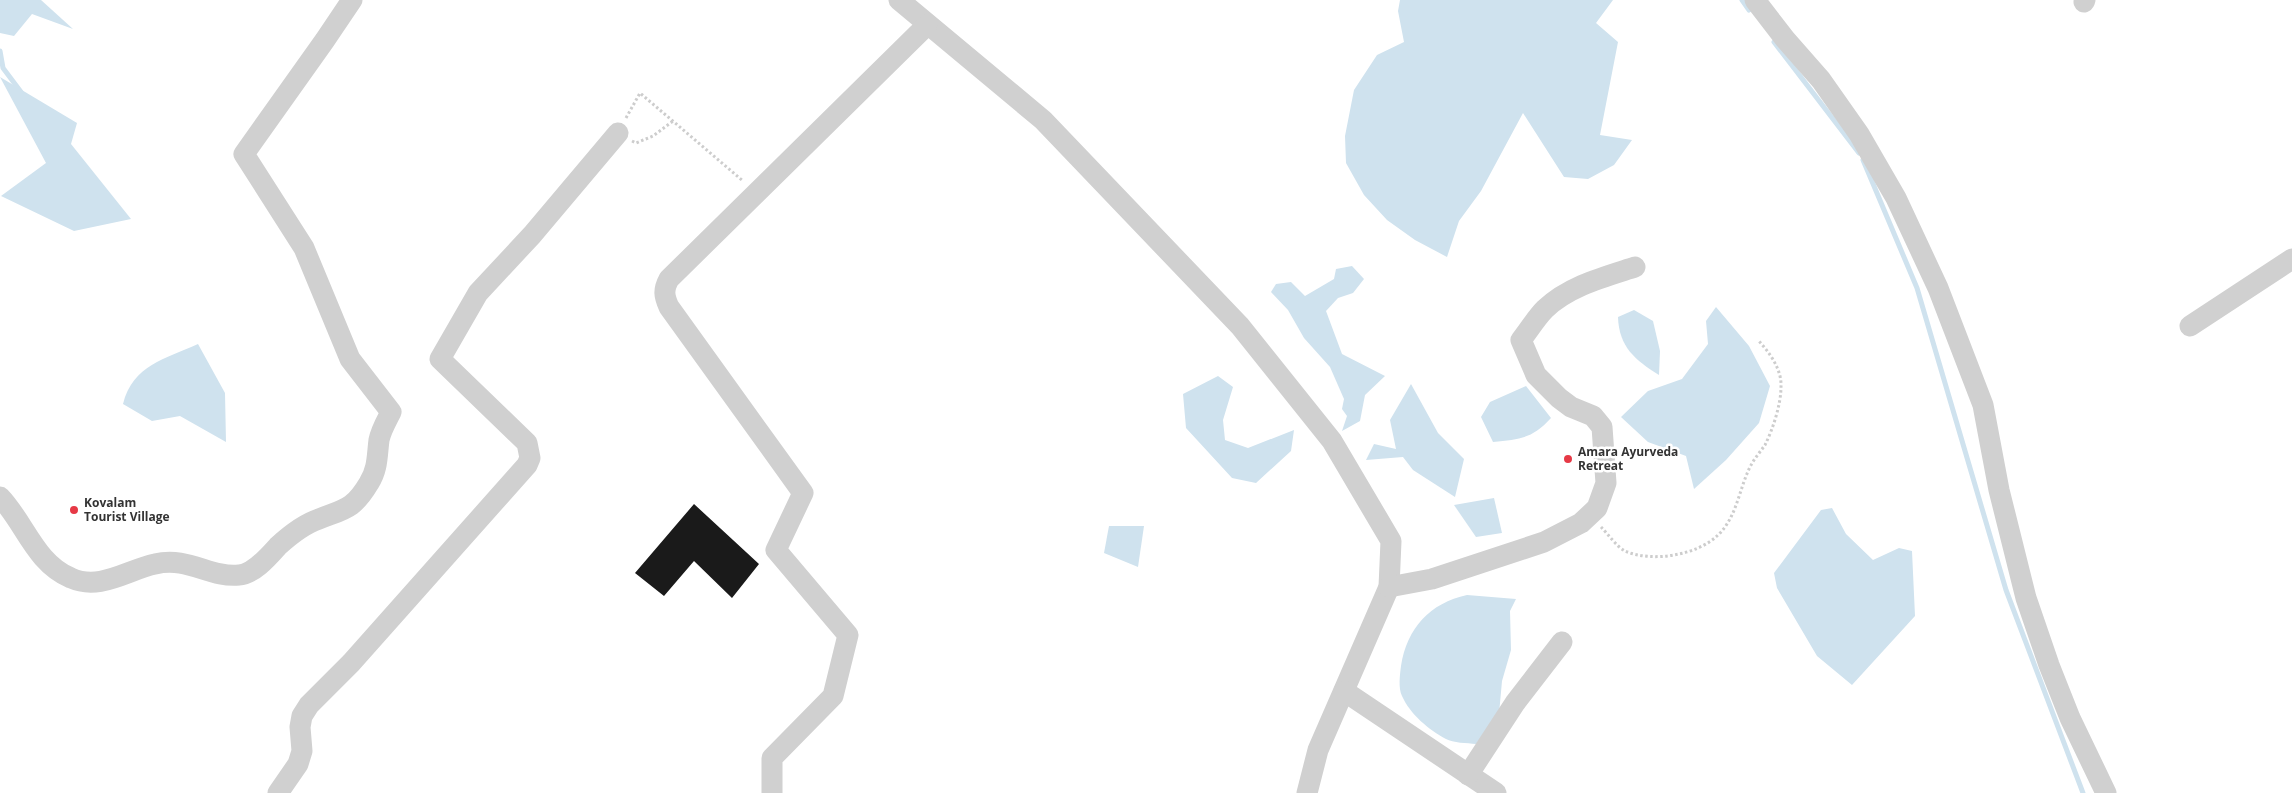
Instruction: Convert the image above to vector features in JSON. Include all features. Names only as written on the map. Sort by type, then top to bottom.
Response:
[{"type":"street","points":[[0,497],[9,506],[28,540],[52,566],[71,578],[87,583],[110,580],[155,564],[184,562],[223,575],[242,575],[263,562],[296,531],[318,519],[335,515],[349,508],[369,483],[379,456],[379,439],[391,412],[350,359],[304,248],[244,154],[352,0]]},
{"type":"street","points":[[899,0],[1043,120],[1240,326],[1332,441],[1391,541],[1389,587],[1318,750],[1307,793]]},
{"type":"street","points":[[1755,0],[1785,39],[1821,80],[1859,134],[1896,198],[1938,288],[1983,405],[1999,490],[2035,623],[2070,718],[2106,793]]},
{"type":"street","points":[[772,793],[772,758],[833,696],[848,635],[776,550],[803,493],[669,307],[664,297],[665,287],[669,279],[927,25]]},
{"type":"street","points":[[278,793],[298,764],[302,751],[300,727],[302,716],[309,705],[351,663],[527,465],[530,458],[527,443],[440,359],[478,292],[532,235],[618,133]]},
{"type":"street","points":[[2190,326],[2292,259]]},
{"type":"street","points":[[1389,587],[1432,579],[1544,542],[1590,516],[1597,508],[1606,483],[1602,427],[1592,416],[1570,407],[1536,375],[1521,340],[1544,310],[1565,294],[1588,283],[1635,267]]},
{"type":"street","points":[[1468,775],[1514,703],[1562,642]]},
{"type":"street","points":[[1344,691],[1496,793]]},
{"type":"path","points":[[673,122],[653,136],[636,143],[618,133],[640,93],[757,193]]},
{"type":"path","points":[[1590,516],[1625,551],[1658,557],[1692,552],[1718,535],[1737,506],[1744,479],[1751,464],[1765,444],[1776,413],[1782,385],[1777,367],[1758,340]]},
{"type":"water","points":[[0,0],[41,0],[73,29],[32,14],[14,36],[0,33]]},
{"type":"water","points":[[1400,0],[1613,0],[1596,23],[1618,42],[1600,135],[1632,140],[1614,165],[1588,179],[1564,177],[1523,113],[1481,191],[1459,221],[1447,257],[1415,240],[1387,220],[1364,195],[1346,163],[1345,136],[1354,90],[1377,55],[1404,42],[1398,11]]},
{"type":"water","points":[[0,77],[77,123],[71,144],[131,219],[74,231],[1,196],[46,163]]},
{"type":"water","points":[[1352,266],[1364,279],[1353,293],[1338,298],[1326,311],[1342,354],[1385,376],[1365,395],[1360,421],[1342,431],[1347,416],[1342,409],[1344,399],[1330,367],[1304,338],[1288,310],[1271,292],[1276,284],[1291,282],[1305,296],[1334,279],[1336,269]]},
{"type":"water","points":[[1716,307],[1749,346],[1770,386],[1759,423],[1726,460],[1694,489],[1686,456],[1648,442],[1621,417],[1648,391],[1682,379],[1708,344],[1706,321]]},
{"type":"water","points":[[1634,310],[1653,321],[1660,351],[1659,375],[1630,352],[1621,337],[1618,317]]},
{"type":"water","points":[[198,344],[225,393],[226,442],[180,416],[152,421],[123,404],[134,380],[142,372],[162,359]]},
{"type":"water","points":[[1218,376],[1233,387],[1223,420],[1225,440],[1248,448],[1294,430],[1291,451],[1256,483],[1232,478],[1186,428],[1183,394]]},
{"type":"water","points":[[1411,384],[1438,433],[1464,459],[1455,497],[1413,470],[1403,457],[1366,460],[1374,444],[1396,449],[1390,420]]},
{"type":"water","points":[[1526,386],[1551,418],[1538,430],[1525,437],[1493,442],[1481,417],[1490,402]]},
{"type":"water","points":[[1494,498],[1502,533],[1476,537],[1454,505]]},
{"type":"water","points":[[1832,508],[1846,534],[1873,560],[1899,548],[1912,551],[1915,616],[1852,685],[1817,656],[1777,588],[1774,573],[1821,510]]},
{"type":"water","points":[[1109,526],[1144,526],[1138,567],[1104,553]]},
{"type":"water","points":[[1467,595],[1516,599],[1510,611],[1511,650],[1502,681],[1499,714],[1476,744],[1449,740],[1427,726],[1405,703],[1400,685],[1404,652],[1422,619],[1442,604]]},
{"type":"building","points":[[694,504],[759,564],[732,598],[694,561],[664,596],[635,573]]},
{"type":"waterway","points":[[1742,0],[1749,10]]},
{"type":"waterway","points":[[1774,42],[1859,153]]},
{"type":"waterway","points":[[0,51],[3,68],[21,92]]},
{"type":"waterway","points":[[1863,160],[1917,288],[2006,590],[2083,793]]},
{"type":"place","name":"Amara Ayurveda Retreat","points":[[1568,459]]},
{"type":"place","name":"Kovalam Tourist Village","points":[[74,510]]}]
